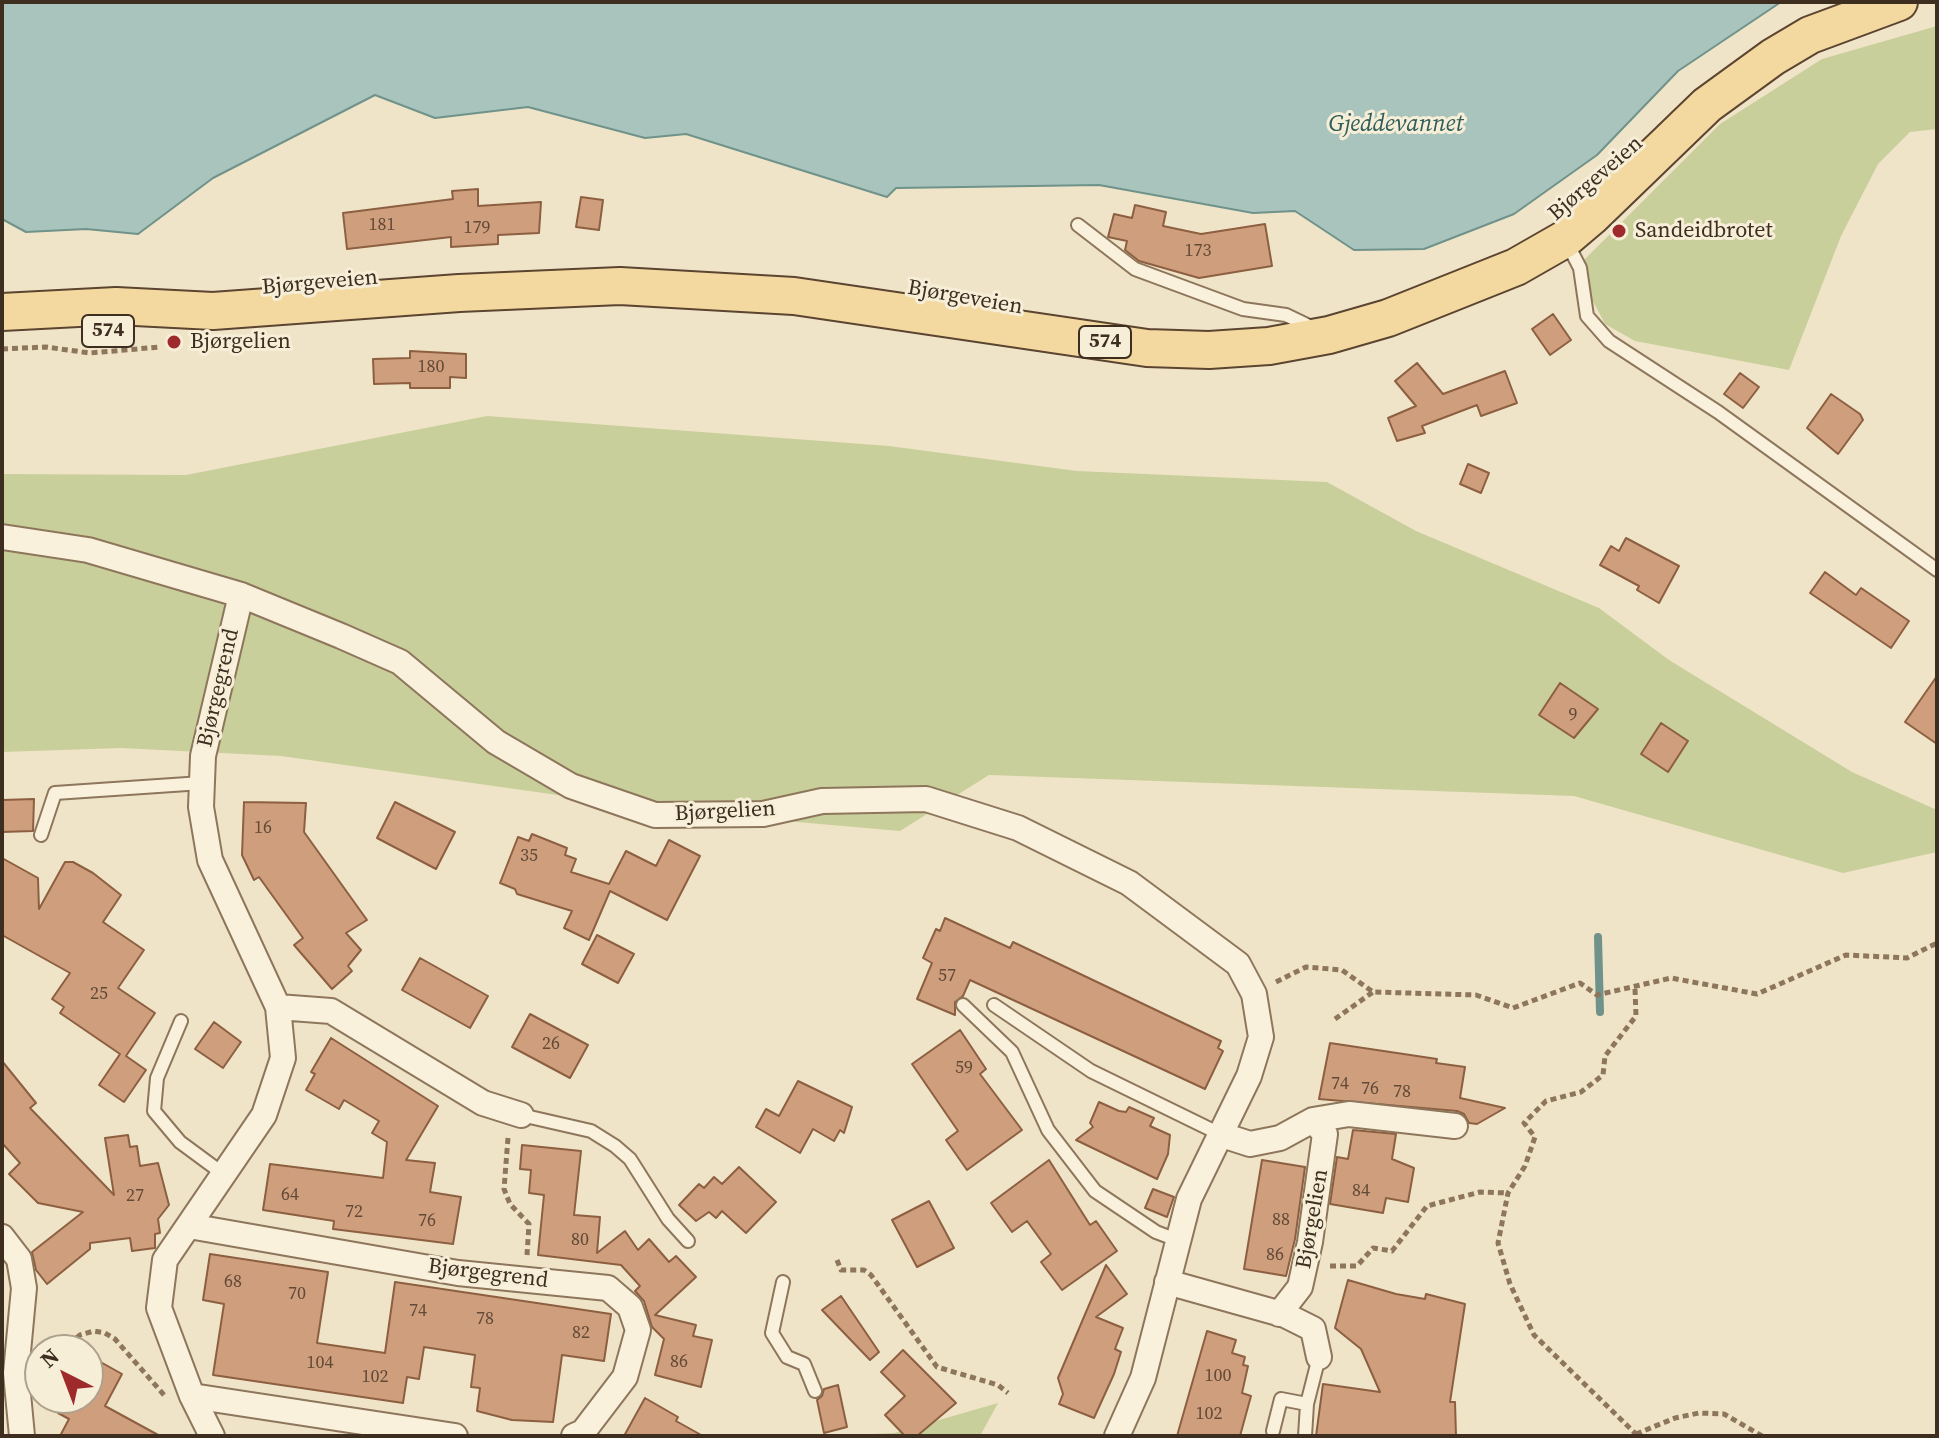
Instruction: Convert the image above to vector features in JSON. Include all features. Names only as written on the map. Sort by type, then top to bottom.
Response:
[{"type":"main road","name":"Bjørgeveien","points":[[2,312],[116,306],[213,311],[459,293],[620,286],[794,296],[1147,348],[1224,349],[1329,335],[1482,283],[1565,239],[1623,189],[1707,105],[1743,78],[1810,35],[1899,2]]},
{"type":"main road","name":"Bjørgeveien","points":[[2,335],[138,329],[213,311]]},
{"type":"street","name":"Bjørgelien","points":[[2,537],[88,550],[241,595],[400,662],[496,742],[571,786],[655,815],[763,814],[822,801],[926,799],[1018,828],[1129,883],[1238,964],[1254,994],[1261,1037],[1249,1076],[1189,1199],[1143,1378],[1117,1436]]},
{"type":"street","name":"Bjørgegrend","points":[[212,1436],[192,1396],[159,1308],[165,1260],[264,1115],[283,1058],[278,1007],[210,860],[201,807],[203,756],[241,595]]},
{"type":"street","points":[[278,1007],[331,1011],[483,1103],[516,1113]]},
{"type":"street","points":[[1222,1135],[1250,1144],[1280,1138],[1313,1120],[1349,1114],[1455,1126]]},
{"type":"street","name":"Bjørgelien","points":[[1279,1314],[1300,1287],[1310,1242],[1325,1134],[1313,1120]]},
{"type":"street","name":"Bjørgegrend","points":[[189,1226],[458,1273],[608,1288],[630,1307],[638,1330],[625,1377],[583,1432],[574,1436]]},
{"type":"street","points":[[2,1237],[19,1259],[24,1288],[16,1373],[22,1436]]},
{"type":"street","points":[[1167,1282],[1279,1314],[1313,1329],[1319,1357]]},
{"type":"street","points":[[192,1396],[455,1436]]},
{"type":"lane","points":[[1078,225],[1135,269],[1243,309],[1286,315],[1329,335]]},
{"type":"lane","points":[[1565,239],[1580,268],[1587,316],[1609,341],[1718,412],[1937,570]]},
{"type":"lane","points":[[41,835],[55,793],[202,783]]},
{"type":"lane","points":[[963,1005],[1012,1052],[1048,1130],[1095,1191],[1156,1232],[1177,1240]]},
{"type":"lane","points":[[994,1005],[1091,1071],[1222,1135]]},
{"type":"lane","points":[[181,1021],[157,1078],[154,1111],[180,1142],[222,1173]]},
{"type":"lane","points":[[516,1113],[591,1131],[615,1146],[630,1159],[668,1219],[688,1241]]},
{"type":"lane","points":[[783,1282],[772,1333],[787,1357],[804,1364],[815,1391]]},
{"type":"lane","points":[[1305,1436],[1307,1404],[1319,1357]]},
{"type":"lane","points":[[1273,1431],[1281,1399],[1307,1404]]},
{"type":"path","points":[[2,349],[46,347],[90,353],[160,347]]},
{"type":"path","points":[[1254,994],[1306,967],[1342,970],[1373,992],[1476,995],[1513,1008],[1580,983],[1597,995],[1635,989],[1671,978],[1757,994],[1846,955],[1907,958],[1937,943]]},
{"type":"path","points":[[1635,989],[1636,1016],[1605,1056],[1603,1075],[1581,1092],[1546,1101],[1524,1123],[1535,1137],[1525,1166],[1508,1193],[1498,1243],[1510,1284],[1534,1335],[1637,1435],[1675,1418],[1699,1413],[1724,1414],[1762,1436]]},
{"type":"path","points":[[1335,1019],[1373,992]]},
{"type":"path","points":[[516,1113],[504,1189],[510,1204],[529,1224],[525,1279]]},
{"type":"path","points":[[1327,1266],[1357,1266],[1373,1248],[1392,1251],[1427,1206],[1480,1192],[1508,1193]]},
{"type":"path","points":[[837,1260],[841,1270],[864,1270],[871,1275],[937,1367],[998,1385],[1008,1393]]},
{"type":"path","points":[[84,1334],[94,1331],[115,1339],[160,1393],[174,1400],[192,1396]]},
{"type":"green space","points":[[1937,26],[1937,129],[1910,132],[1878,164],[1841,236],[1789,370],[1635,341],[1605,324],[1586,288],[1584,260],[1720,124],[1822,59]]},
{"type":"green space","points":[[487,416],[889,446],[1077,471],[1327,482],[1416,531],[1599,608],[1669,660],[1852,772],[1937,810],[1937,852],[1843,873],[1574,796],[989,775],[900,831],[671,811],[281,756],[121,748],[2,752],[2,474],[186,475]]},
{"type":"green space","points":[[998,1403],[980,1436],[830,1436],[894,1433]]},
{"type":"water","name":"Gjeddevannet","points":[[2,2],[1781,2],[1678,71],[1597,155],[1514,214],[1424,249],[1354,250],[1295,211],[1253,213],[1099,185],[896,188],[887,197],[686,134],[645,138],[528,107],[435,118],[375,95],[213,178],[138,234],[86,229],[26,232],[2,219]]},
{"type":"building","points":[[478,189],[478,206],[541,202],[539,233],[498,235],[498,244],[451,247],[451,237],[347,249],[343,213],[453,199],[452,191]]},
{"type":"building","points":[[581,197],[603,200],[599,230],[576,227]]},
{"type":"building","points":[[1135,205],[1166,212],[1163,226],[1201,234],[1265,224],[1272,266],[1199,278],[1139,261],[1125,250],[1127,241],[1108,237],[1114,214],[1132,218]]},
{"type":"building","points":[[1553,314],[1571,340],[1550,355],[1532,329]]},
{"type":"building","points":[[410,351],[466,354],[466,378],[450,377],[450,388],[410,388],[410,383],[374,384],[373,359],[410,358]]},
{"type":"building","points":[[1417,363],[1443,394],[1505,371],[1517,403],[1481,416],[1477,405],[1422,426],[1425,433],[1397,441],[1388,418],[1416,406],[1395,381]]},
{"type":"building","points":[[1740,373],[1759,387],[1743,408],[1724,394]]},
{"type":"building","points":[[1831,394],[1860,414],[1863,420],[1838,454],[1807,428]]},
{"type":"building","points":[[1468,464],[1489,473],[1481,493],[1460,484]]},
{"type":"building","points":[[1626,538],[1679,566],[1659,603],[1637,590],[1639,586],[1600,565],[1611,546],[1619,551]]},
{"type":"building","points":[[1825,572],[1856,595],[1861,588],[1909,621],[1891,648],[1810,593]]},
{"type":"building","points":[[1937,676],[1937,744],[1905,722]]},
{"type":"building","points":[[1560,683],[1598,709],[1574,738],[1539,715]]},
{"type":"building","points":[[1661,723],[1688,741],[1668,772],[1641,754]]},
{"type":"building","points":[[34,799],[33,831],[2,832],[2,800]]},
{"type":"building","points":[[244,802],[306,803],[304,832],[367,920],[346,933],[361,950],[348,966],[352,971],[332,989],[294,945],[303,938],[259,877],[254,880],[242,855]]},
{"type":"building","points":[[395,802],[455,832],[436,869],[377,838]]},
{"type":"building","points":[[532,834],[567,848],[565,855],[576,859],[571,872],[609,884],[626,851],[656,866],[669,840],[700,856],[667,920],[610,891],[589,940],[564,928],[572,911],[517,894],[515,889],[500,883],[518,837],[529,841]]},
{"type":"building","points":[[2,858],[38,878],[39,909],[65,862],[73,862],[93,873],[121,895],[103,922],[144,950],[118,988],[155,1013],[126,1056],[146,1070],[124,1102],[99,1085],[120,1054],[60,1013],[64,1007],[52,999],[70,973],[2,935]]},
{"type":"building","points":[[945,918],[1010,948],[1013,942],[1221,1041],[1218,1048],[1223,1051],[1205,1089],[970,980],[963,996],[955,1002],[955,1015],[917,999],[932,963],[923,958],[936,929],[940,931]]},
{"type":"building","points":[[597,935],[634,954],[618,983],[582,964]]},
{"type":"building","points":[[420,958],[488,996],[470,1028],[402,990]]},
{"type":"building","points":[[530,1014],[588,1045],[570,1078],[512,1047]]},
{"type":"building","points":[[214,1022],[241,1042],[223,1068],[195,1049]]},
{"type":"building","points":[[960,1030],[986,1069],[980,1074],[1022,1130],[967,1170],[946,1140],[958,1131],[912,1064]]},
{"type":"building","points":[[331,1038],[438,1106],[406,1160],[435,1163],[430,1192],[461,1197],[453,1244],[333,1229],[334,1221],[263,1210],[270,1164],[383,1178],[387,1142],[372,1133],[379,1121],[344,1100],[339,1109],[306,1090],[315,1074],[311,1072]]},
{"type":"building","points":[[1330,1043],[1437,1059],[1436,1063],[1465,1067],[1460,1098],[1505,1108],[1477,1124],[1469,1123],[1464,1114],[1457,1111],[1319,1099]]},
{"type":"building","points":[[2,1061],[36,1103],[30,1108],[114,1195],[105,1138],[128,1135],[130,1147],[137,1146],[140,1166],[158,1163],[169,1205],[158,1219],[160,1233],[155,1234],[155,1248],[132,1251],[130,1238],[90,1243],[90,1249],[47,1284],[36,1270],[32,1252],[83,1212],[38,1203],[9,1174],[20,1163],[2,1143]]},
{"type":"building","points":[[798,1081],[852,1107],[844,1133],[840,1130],[834,1141],[813,1129],[800,1153],[756,1127],[766,1109],[779,1116]]},
{"type":"building","points":[[1099,1102],[1119,1111],[1126,1112],[1129,1107],[1154,1118],[1150,1126],[1170,1135],[1168,1154],[1157,1179],[1076,1140],[1093,1127],[1090,1123]]},
{"type":"building","points":[[1353,1130],[1396,1134],[1392,1159],[1414,1168],[1408,1202],[1386,1198],[1383,1213],[1330,1204],[1337,1157],[1348,1159]]},
{"type":"building","points":[[522,1145],[581,1151],[574,1215],[600,1217],[597,1253],[625,1231],[638,1250],[649,1239],[669,1262],[676,1256],[696,1277],[655,1315],[696,1325],[693,1336],[712,1340],[701,1387],[655,1375],[664,1339],[652,1327],[644,1301],[635,1291],[640,1286],[621,1265],[538,1255],[544,1195],[529,1193],[531,1170],[520,1169]]},
{"type":"building","points":[[1049,1160],[1090,1225],[1096,1221],[1117,1251],[1062,1290],[1041,1262],[1051,1254],[1027,1221],[1012,1232],[991,1203]]},
{"type":"building","points":[[1262,1160],[1305,1167],[1295,1239],[1286,1276],[1244,1269]]},
{"type":"building","points":[[739,1167],[776,1202],[746,1233],[722,1211],[716,1218],[709,1212],[696,1221],[679,1205],[699,1184],[704,1188],[714,1177],[722,1184]]},
{"type":"building","points":[[1153,1189],[1174,1197],[1167,1217],[1145,1208]]},
{"type":"building","points":[[929,1201],[954,1248],[917,1267],[892,1220]]},
{"type":"building","points":[[210,1254],[328,1272],[317,1343],[385,1353],[395,1282],[611,1314],[604,1361],[562,1355],[553,1422],[512,1420],[477,1411],[480,1388],[471,1387],[475,1355],[424,1347],[419,1379],[407,1377],[403,1403],[213,1375],[224,1304],[203,1300]]},
{"type":"building","points":[[1106,1265],[1127,1294],[1096,1317],[1123,1328],[1115,1349],[1121,1352],[1114,1374],[1094,1418],[1059,1404],[1063,1394],[1058,1378]]},
{"type":"building","points":[[1348,1280],[1396,1294],[1425,1299],[1426,1294],[1465,1304],[1450,1402],[1455,1402],[1456,1436],[1316,1436],[1323,1384],[1380,1392],[1361,1349],[1335,1328]]},
{"type":"building","points":[[841,1296],[879,1352],[870,1360],[822,1310]]},
{"type":"building","points":[[1207,1331],[1236,1340],[1232,1353],[1245,1357],[1243,1365],[1248,1366],[1242,1393],[1251,1396],[1240,1436],[1177,1436]]},
{"type":"building","points":[[903,1350],[956,1403],[917,1436],[905,1436],[885,1415],[905,1396],[881,1372]]},
{"type":"building","points":[[104,1364],[122,1374],[105,1406],[160,1436],[60,1436],[69,1419],[60,1414],[104,1414]]},
{"type":"building","points":[[838,1385],[847,1427],[824,1433],[817,1400],[824,1389]]},
{"type":"building","points":[[645,1398],[678,1417],[676,1421],[703,1436],[624,1436]]},
{"type":"waterway","points":[[1598,937],[1600,1012]]},
{"type":"place","name":"Sandeidbrotet","points":[[1619,231]]},
{"type":"place","name":"Bjørgelien","points":[[174,342]]}]
